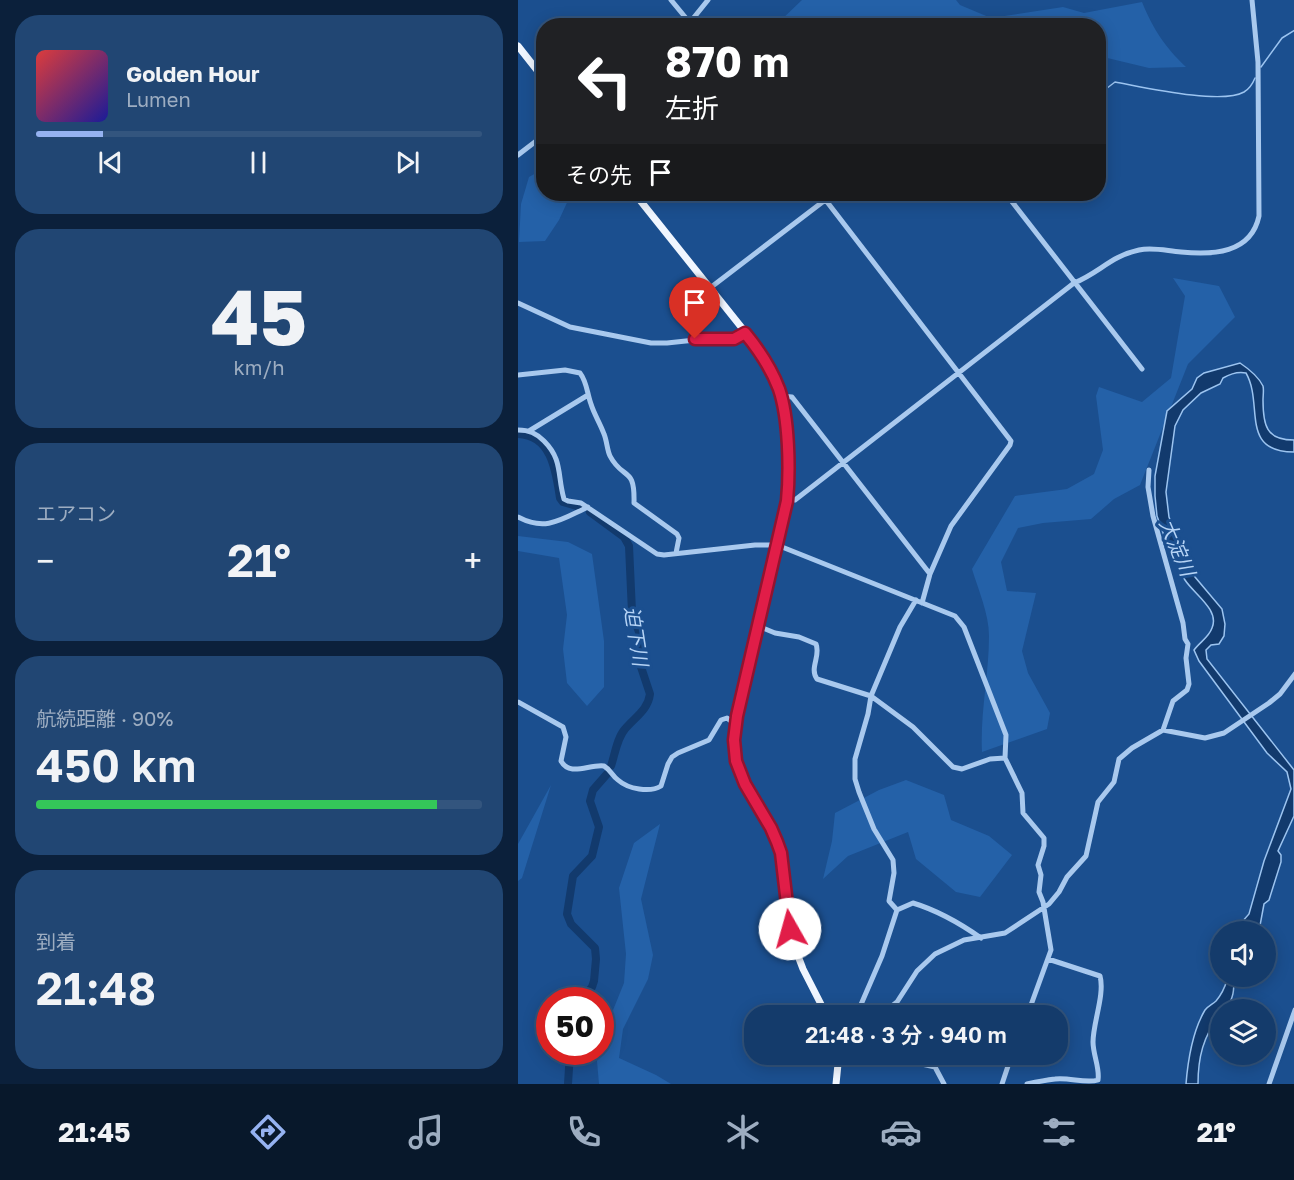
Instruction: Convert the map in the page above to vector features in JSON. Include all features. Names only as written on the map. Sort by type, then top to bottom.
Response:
[{"type":"main road","points":[[518,46],[536,69]]},
{"type":"main road","points":[[641,201],[761,353],[781,396],[788,464],[787,501],[736,725],[734,751],[740,771],[771,828],[781,853],[790,929],[795,950],[821,1005]]},
{"type":"main road","points":[[836,1084],[838,1065]]},
{"type":"street","points":[[671,0],[684,18]]},
{"type":"street","points":[[693,18],[708,0]]},
{"type":"street","points":[[787,501],[795,500],[1074,282],[1085,278],[1108,261],[1122,254],[1152,249],[1222,252],[1242,244],[1252,232],[1259,216],[1258,62],[1252,0]]},
{"type":"street","points":[[518,155],[536,141]]},
{"type":"street","points":[[710,288],[823,201]]},
{"type":"street","points":[[828,201],[1011,441],[951,526],[918,602],[900,627],[871,696],[855,759],[855,779],[874,829],[893,860],[894,873],[889,901],[897,910]]},
{"type":"street","points":[[1011,201],[1142,369]]},
{"type":"street","points":[[518,303],[570,327],[651,343],[714,338],[734,339],[745,333]]},
{"type":"street","points":[[518,375],[552,370],[574,370],[580,373],[584,378],[588,396],[604,434],[609,455],[634,483],[634,503],[677,534],[679,538],[676,554]]},
{"type":"street","points":[[529,431],[588,396]]},
{"type":"street","points":[[781,396],[792,397],[930,574]]},
{"type":"street","points":[[518,430],[529,431],[539,436],[552,449],[560,468],[564,499],[588,507],[656,554],[777,545],[955,616],[964,627],[1007,735],[1005,758],[1022,793],[1023,813],[1044,838],[1038,865],[1041,875],[1039,892],[1050,944],[1048,959],[1031,1005]]},
{"type":"street","points":[[893,1005],[917,971],[935,954],[964,940],[1005,933],[1049,904],[1067,877],[1086,856],[1098,802],[1114,782],[1119,759],[1132,748],[1163,730],[1173,701],[1187,690],[1189,684],[1186,658],[1188,645],[1153,516],[1148,488],[1149,470]]},
{"type":"street","points":[[518,517],[539,525],[552,524],[588,507]]},
{"type":"street","points":[[758,626],[816,644],[818,651],[814,672],[817,679],[871,696],[913,728],[953,767],[962,770],[990,759],[1005,758]]},
{"type":"street","points":[[1163,730],[1205,738],[1224,733],[1280,694],[1295,674]]},
{"type":"street","points":[[518,702],[560,724],[565,730],[566,741],[561,761],[565,767],[574,770],[604,766],[619,781],[630,787],[642,789],[655,790],[661,786],[672,757],[708,740],[721,720],[727,718],[736,725]]},
{"type":"street","points":[[861,1005],[897,910],[913,903],[925,906],[969,929],[980,938]]},
{"type":"street","points":[[1027,1084],[1056,1078],[1091,1082],[1098,1080],[1099,1076],[1093,1041],[1102,980],[1100,976],[1048,959]]},
{"type":"street","points":[[1271,1083],[1295,1010]]},
{"type":"street","points":[[926,1065],[935,1067],[944,1084]]},
{"type":"street","points":[[1002,1084],[1008,1065]]},
{"type":"shaded area","points":[[802,0],[956,0],[960,5],[991,18],[783,18]]},
{"type":"shaded area","points":[[1142,2],[1160,37],[1186,67],[1149,68],[1106,58],[1106,18],[991,18],[1063,7],[1084,13]]},
{"type":"shaded area","points":[[536,173],[536,201],[568,201],[545,241],[519,242],[521,204],[529,177]]},
{"type":"shaded area","points":[[1173,278],[1219,286],[1235,317],[1188,364],[1140,485],[1114,499],[1091,519],[1043,523],[1018,528],[1001,562],[1007,591],[1036,593],[1022,651],[1028,673],[1050,713],[1047,729],[982,752],[989,628],[972,569],[1015,496],[1067,489],[1094,474],[1103,450],[1096,396],[1099,387],[1142,402],[1171,378],[1185,296]]},
{"type":"shaded area","points":[[518,536],[568,542],[592,554],[604,641],[604,687],[587,706],[567,683],[563,649],[567,615],[559,558],[518,551]]},
{"type":"shaded area","points":[[906,780],[944,795],[951,820],[989,836],[1012,855],[980,897],[956,892],[916,859],[908,832],[848,856],[823,879],[832,841],[835,813],[879,790]]},
{"type":"shaded area","points":[[551,785],[522,878],[518,881],[518,844]]},
{"type":"shaded area","points":[[660,824],[641,899],[653,955],[648,979],[623,1029],[619,1058],[671,1084],[599,1084],[597,1065],[614,1065],[614,1008],[624,983],[626,954],[619,888],[634,843]]},
{"type":"water","name":"大淀川","points":[[1240,363],[1259,379],[1263,386],[1263,409],[1268,429],[1277,437],[1294,440],[1294,452],[1277,450],[1266,444],[1259,435],[1251,385],[1246,373],[1234,373],[1223,378],[1220,384],[1201,393],[1183,410],[1175,426],[1166,492],[1169,517],[1187,562],[1195,577],[1222,609],[1225,624],[1224,636],[1219,644],[1211,645],[1206,650],[1207,659],[1294,770],[1294,816],[1278,851],[1281,855],[1281,862],[1269,900],[1264,904],[1261,921],[1243,921],[1249,914],[1264,861],[1291,789],[1287,772],[1267,753],[1199,661],[1194,650],[1207,637],[1214,621],[1205,602],[1185,580],[1170,552],[1157,516],[1155,476],[1167,411],[1192,389],[1197,378],[1204,373]]},
{"type":"water","points":[[1224,987],[1234,987],[1231,999],[1217,999]]},
{"type":"water","points":[[1210,1006],[1210,1029],[1200,1056],[1198,1084],[1186,1084],[1189,1055],[1197,1027],[1205,1010]]},
{"type":"waterway","points":[[1261,67],[1282,38],[1295,30]]},
{"type":"waterway","points":[[1106,89],[1115,82],[1181,94],[1233,96],[1246,91],[1255,78]]},
{"type":"waterway","name":"迫下川","points":[[518,434],[529,436],[545,448],[554,467],[560,498],[563,502],[580,507]]},
{"type":"waterway","name":"迫下川","points":[[590,512],[624,537],[629,546],[632,612],[641,638],[638,658],[650,694],[644,709],[622,733],[611,766]]},
{"type":"waterway","name":"迫下川","points":[[592,987],[596,959],[595,948],[571,924],[567,914],[573,876],[592,856],[599,827],[590,801],[593,790],[607,774]]},
{"type":"waterway","name":"迫下川","points":[[568,1084],[569,1065]]},
{"type":"route","points":[[695,339],[734,339],[745,333],[768,366],[778,387],[783,407],[788,464],[787,501],[737,716],[734,751],[745,784],[771,828],[781,853],[790,929]]}]
